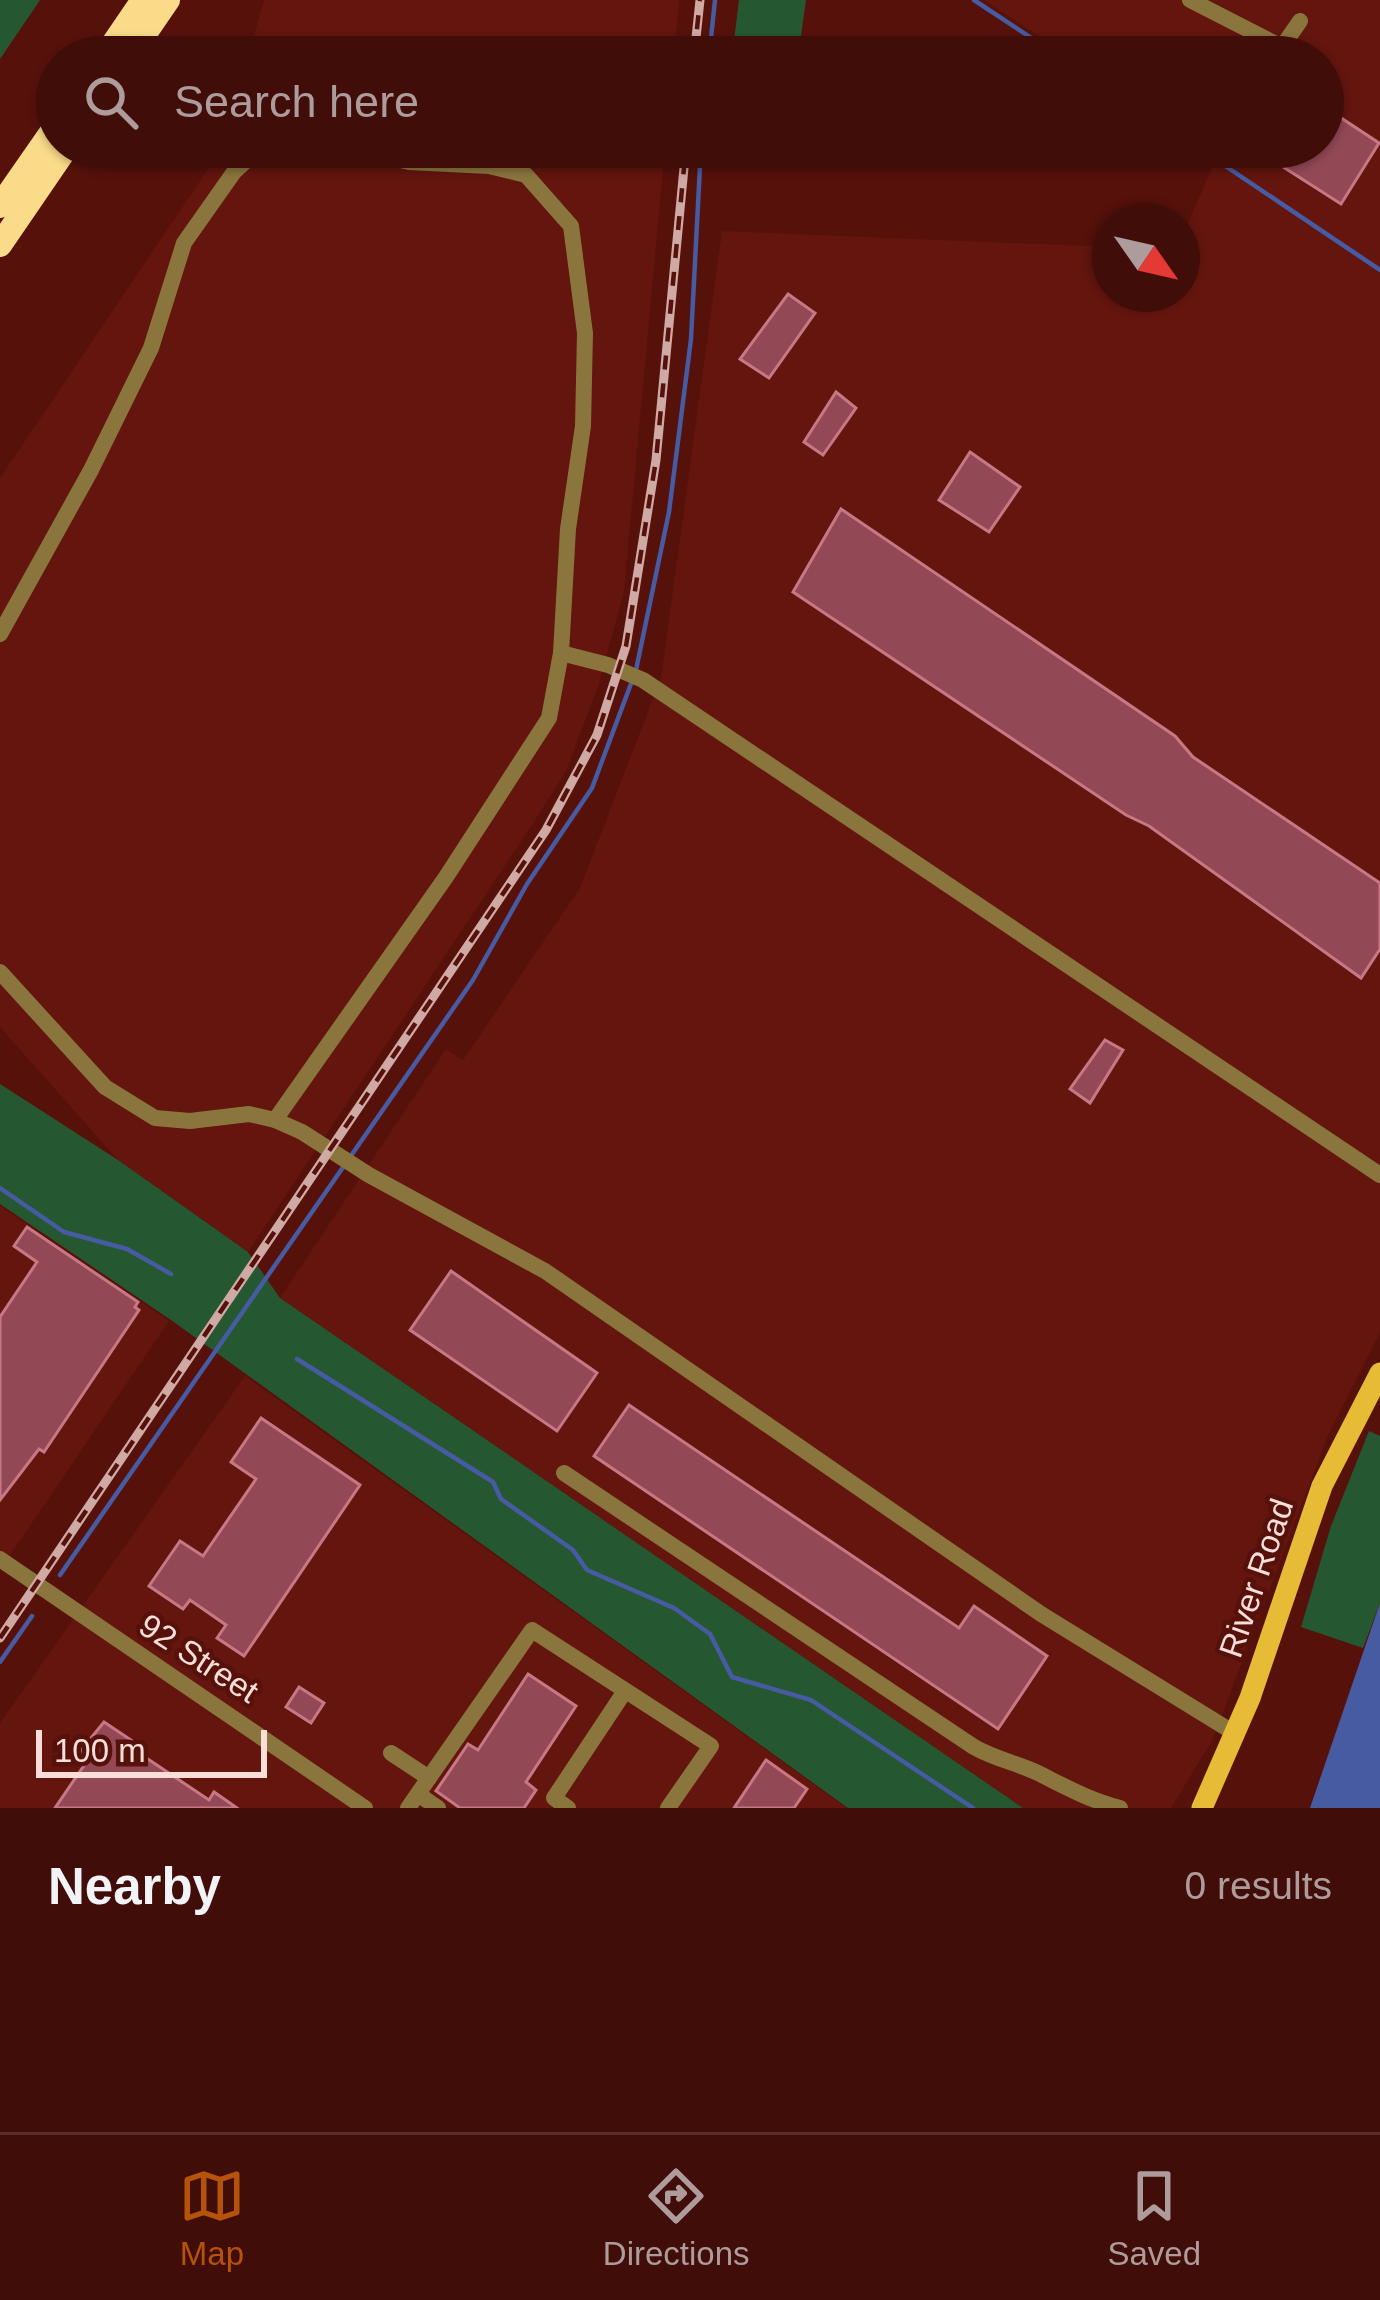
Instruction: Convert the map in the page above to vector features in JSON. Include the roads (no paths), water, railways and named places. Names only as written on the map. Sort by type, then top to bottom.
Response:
[{"type":"highway","points":[[118,36],[143,0]]},
{"type":"highway","points":[[143,36],[168,0]]},
{"type":"highway","points":[[0,206],[36,154]]},
{"type":"highway","points":[[0,245],[53,168]]},
{"type":"main road","name":"River Road","points":[[1202,1808],[1235,1734],[1322,1486],[1380,1372]]},
{"type":"street","points":[[1190,0],[1252,36]]},
{"type":"street","points":[[0,634],[152,348],[184,243],[239,168]]},
{"type":"street","points":[[275,1120],[446,878],[549,718],[561,653],[568,529],[583,426],[583,292],[571,226],[526,175],[497,168]]},
{"type":"street","points":[[561,653],[635,676],[1380,1175]]},
{"type":"street","points":[[0,972],[105,1087],[155,1118],[190,1121],[249,1114],[275,1120],[545,1271],[1041,1613],[1235,1734]]},
{"type":"street","points":[[564,1473],[974,1747],[1088,1800],[1120,1808]]},
{"type":"street","name":"92 Street","points":[[0,1559],[365,1808]]},
{"type":"street","points":[[438,1808],[413,1801],[532,1630],[711,1746],[668,1808]]},
{"type":"street","points":[[568,1808],[554,1798],[625,1691]]},
{"type":"street","points":[[392,1753],[429,1778]]},
{"type":"water","points":[[1380,1603],[1380,1808],[1310,1808]]},
{"type":"waterway","points":[[711,36],[715,0]]},
{"type":"waterway","points":[[974,0],[1028,36]]},
{"type":"waterway","points":[[636,670],[669,512],[691,339],[700,168]]},
{"type":"waterway","points":[[1228,168],[1380,270]]},
{"type":"waterway","points":[[60,1575],[473,980],[527,884],[592,788],[632,681]]},
{"type":"waterway","points":[[0,1188],[64,1232],[127,1249],[171,1274]]},
{"type":"waterway","points":[[297,1359],[493,1482],[501,1499],[573,1550],[587,1570],[674,1608],[710,1634],[732,1677],[811,1700],[973,1808]]},
{"type":"waterway","points":[[0,1662],[32,1616]]},
{"type":"railway","points":[[696,36],[700,0]]},
{"type":"railway","points":[[0,1638],[546,830],[597,735],[626,646],[656,460],[684,168]]}]
